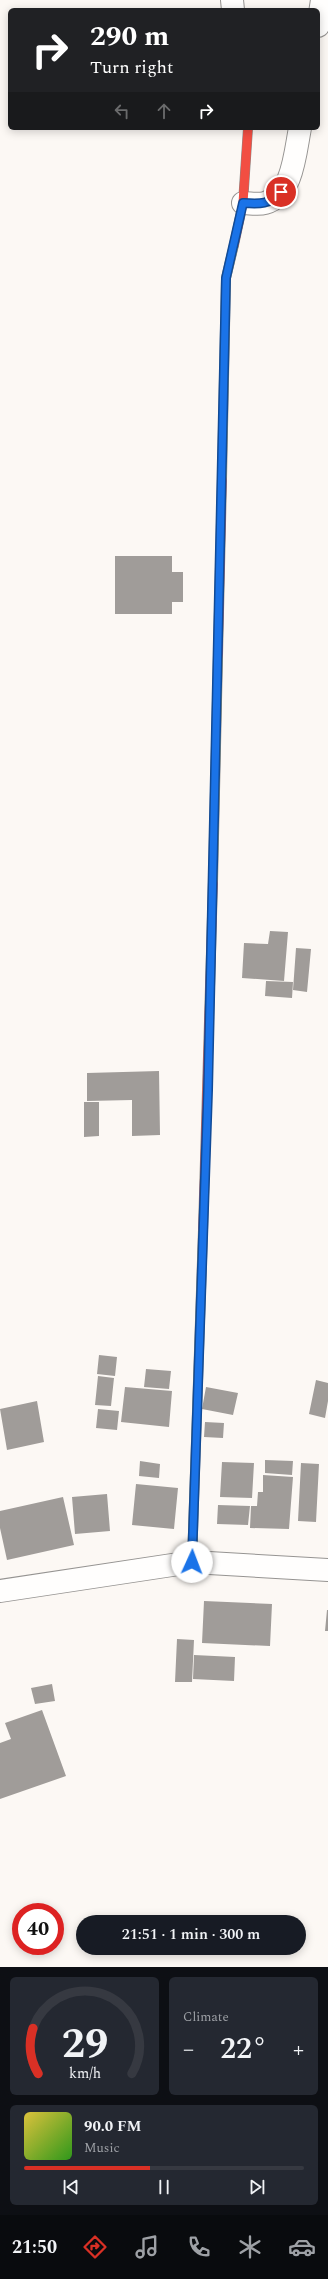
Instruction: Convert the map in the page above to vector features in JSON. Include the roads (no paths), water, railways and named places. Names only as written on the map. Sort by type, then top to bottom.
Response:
[{"type":"street","points":[[320,13],[322,0]]},
{"type":"street","points":[[192,1562],[208,1098],[226,278],[243,203],[248,130]]},
{"type":"street","points":[[243,203],[263,204],[269,202],[274,199],[287,185],[300,130]]},
{"type":"street","points":[[0,1591],[192,1562],[328,1570]]}]
